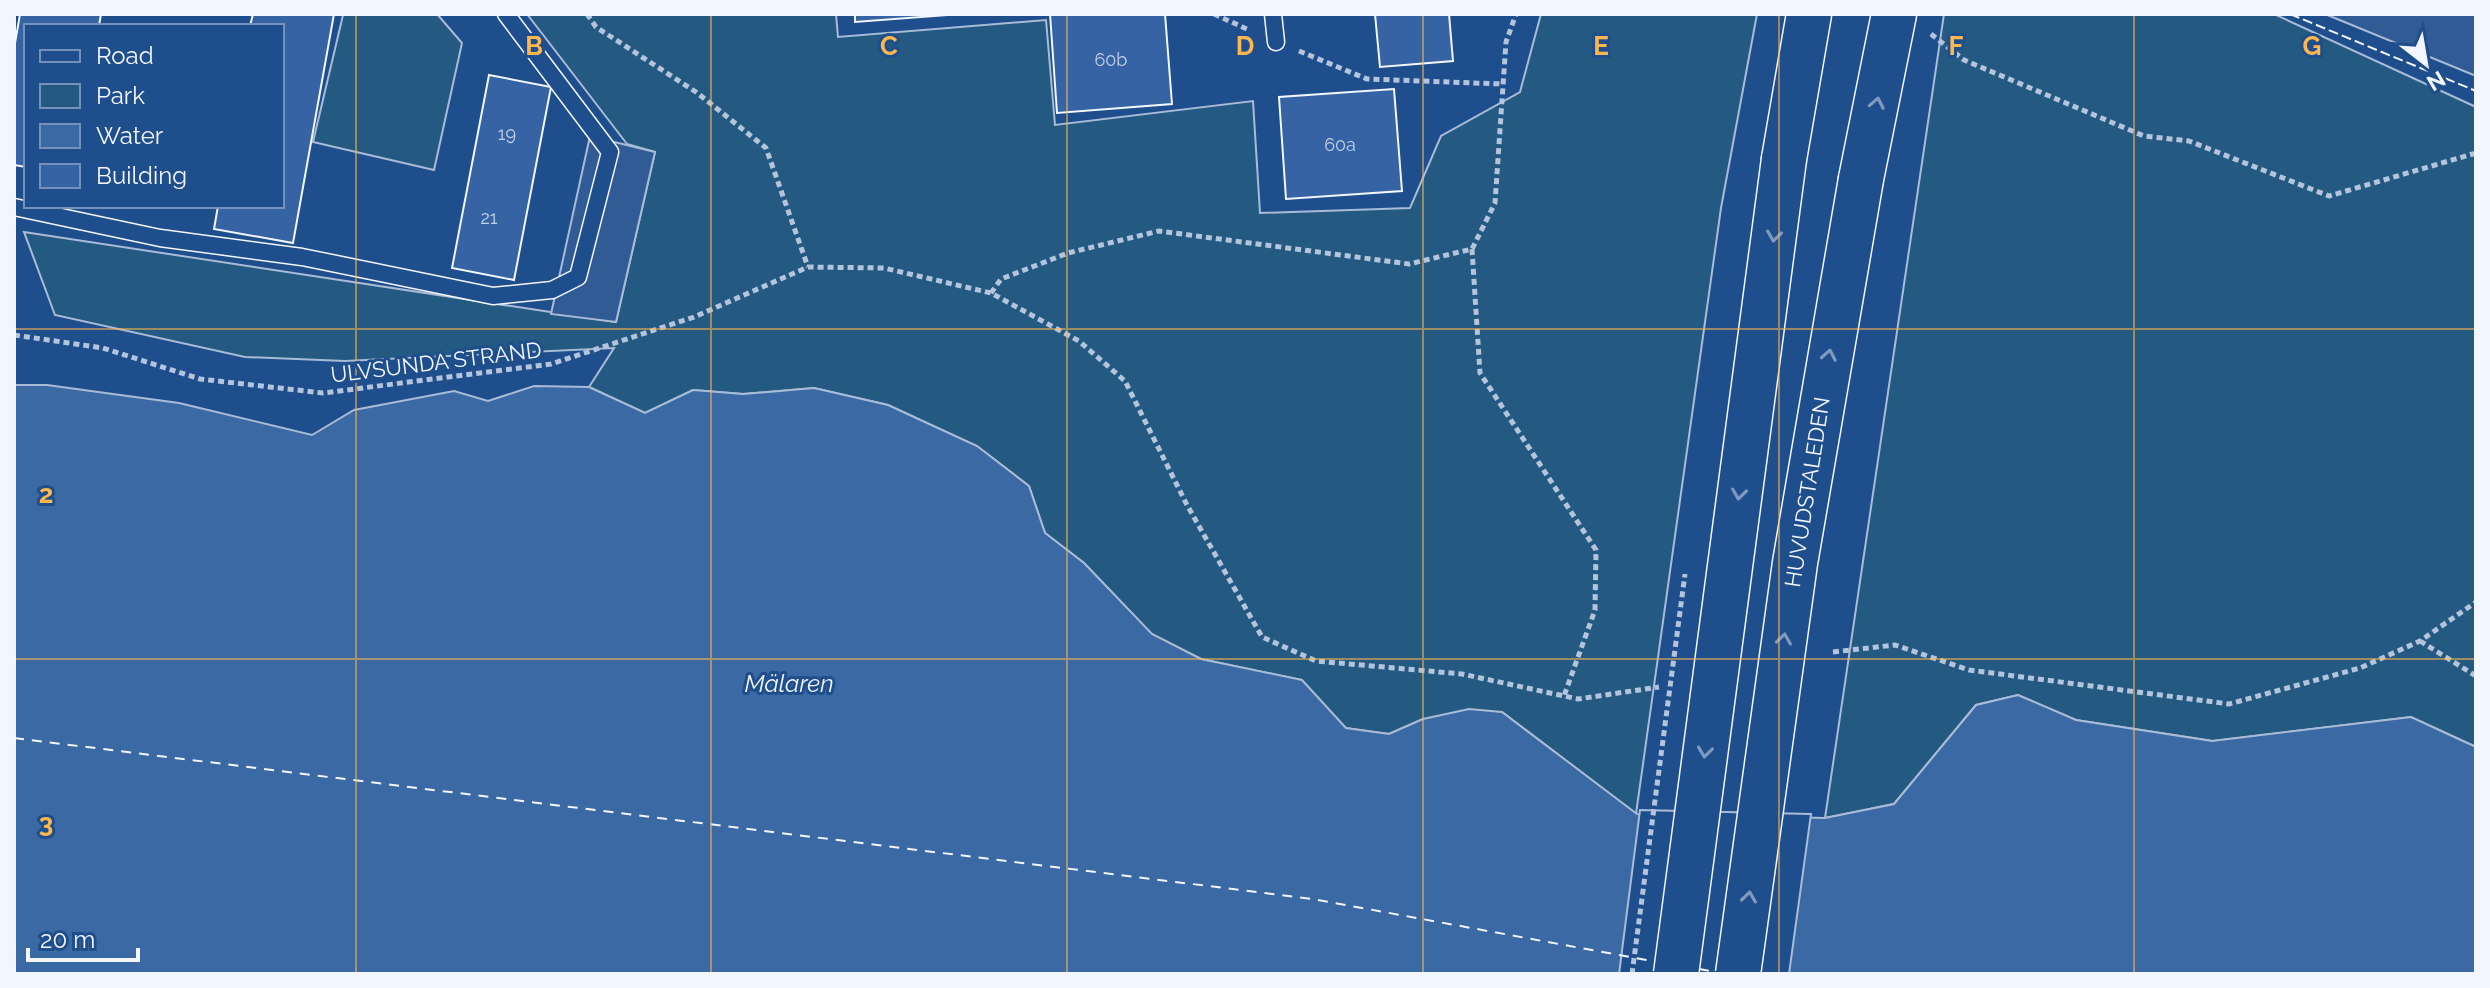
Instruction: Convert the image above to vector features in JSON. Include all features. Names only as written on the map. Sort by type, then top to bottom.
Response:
[{"type":"main road","points":[[1676,974],[1784,159],[1809,14]]},
{"type":"main road","name":"HUVUDSTALEDEN","points":[[1738,974],[1795,563],[1861,179],[1907,20]]},
{"type":"lane","points":[[14,207],[160,238],[302,257],[493,296],[552,290],[578,277],[610,152],[506,14]]},
{"type":"lane","points":[[1273,14],[1276,42]]},
{"type":"path","points":[[587,14],[596,27],[696,92],[766,148],[808,267],[884,268],[991,293],[1079,341],[1125,381],[1187,505],[1262,637],[1316,661],[1462,674],[1578,699],[1659,687]]},
{"type":"path","points":[[1214,14],[1367,79],[1503,84]]},
{"type":"path","points":[[1516,14],[1506,42],[1495,203],[1472,249],[1480,373],[1596,550],[1595,610],[1564,696]]},
{"type":"path","points":[[1907,20],[1964,60],[2144,136],[2189,141],[2329,196],[2476,153]]},
{"type":"path","points":[[991,293],[1001,279],[1068,253],[1159,231],[1409,264],[1472,249]]},
{"type":"path","name":"ULVSUNDA STRAND","points":[[14,335],[103,348],[200,379],[323,393],[551,364],[694,317],[808,267]]},
{"type":"path","points":[[1833,652],[1895,645],[1969,670],[2229,704],[2360,668],[2420,641],[2476,602]]},
{"type":"path","points":[[2420,641],[2476,676]]},
{"type":"green space","points":[[437,14],[462,43],[434,170],[313,142],[343,15]]},
{"type":"green space","points":[[527,14],[836,14],[838,37],[1046,20],[1055,125],[1253,101],[1260,213],[1410,208],[1441,136],[1520,92],[1541,14],[1757,14],[1721,208],[1636,814],[1502,712],[1423,719],[1389,734],[1345,728],[1301,680],[1201,659],[1151,634],[1084,563],[1045,533],[1029,486],[977,446],[888,405],[814,388],[743,394],[693,390],[645,413],[589,387],[614,348],[345,361],[245,357],[55,315],[24,232],[616,322],[655,152],[627,144]]},
{"type":"green space","points":[[1944,14],[2274,14],[2476,107],[2476,747],[2411,717],[2213,741],[2076,720],[2018,695],[1976,705],[1894,804],[1825,818]]},
{"type":"shaded area","points":[[2325,14],[2476,14],[2476,76]]},
{"type":"shaded area","points":[[590,136],[655,152],[616,322],[551,314]]},
{"type":"water","name":"Mälaren","points":[[14,385],[47,385],[179,403],[312,435],[354,410],[454,391],[488,401],[534,386],[589,387],[645,413],[693,390],[743,394],[814,388],[888,405],[977,446],[1029,486],[1045,533],[1084,563],[1152,634],[1201,659],[1302,680],[1346,728],[1389,734],[1423,719],[1469,709],[1502,712],[1637,814],[1825,818],[1894,804],[1976,705],[2018,695],[2076,720],[2212,741],[2411,717],[2476,747],[2476,974],[14,974]]},
{"type":"pier","points":[[1640,810],[1811,814],[1789,974],[1619,974]]},
{"type":"building","points":[[20,14],[101,14],[99,24],[24,24],[24,167],[14,165],[14,49]]},
{"type":"building","points":[[253,14],[334,14],[293,243],[214,229],[218,208],[284,208],[284,24],[250,24]]},
{"type":"building","points":[[855,14],[961,14],[855,22]]},
{"type":"building","points":[[1050,14],[1165,14],[1172,104],[1057,113]]},
{"type":"building","points":[[1375,14],[1449,14],[1453,61],[1380,67]]},
{"type":"building","points":[[489,75],[551,87],[514,280],[452,268]]},
{"type":"building","points":[[1394,89],[1402,191],[1286,199],[1279,97]]},
{"type":"ferry route","points":[[14,738],[1313,899],[1657,962]]},
{"type":"ferry route","points":[[1699,969],[1716,972]]},
{"type":"fence","points":[[2290,14],[2476,91]]}]
